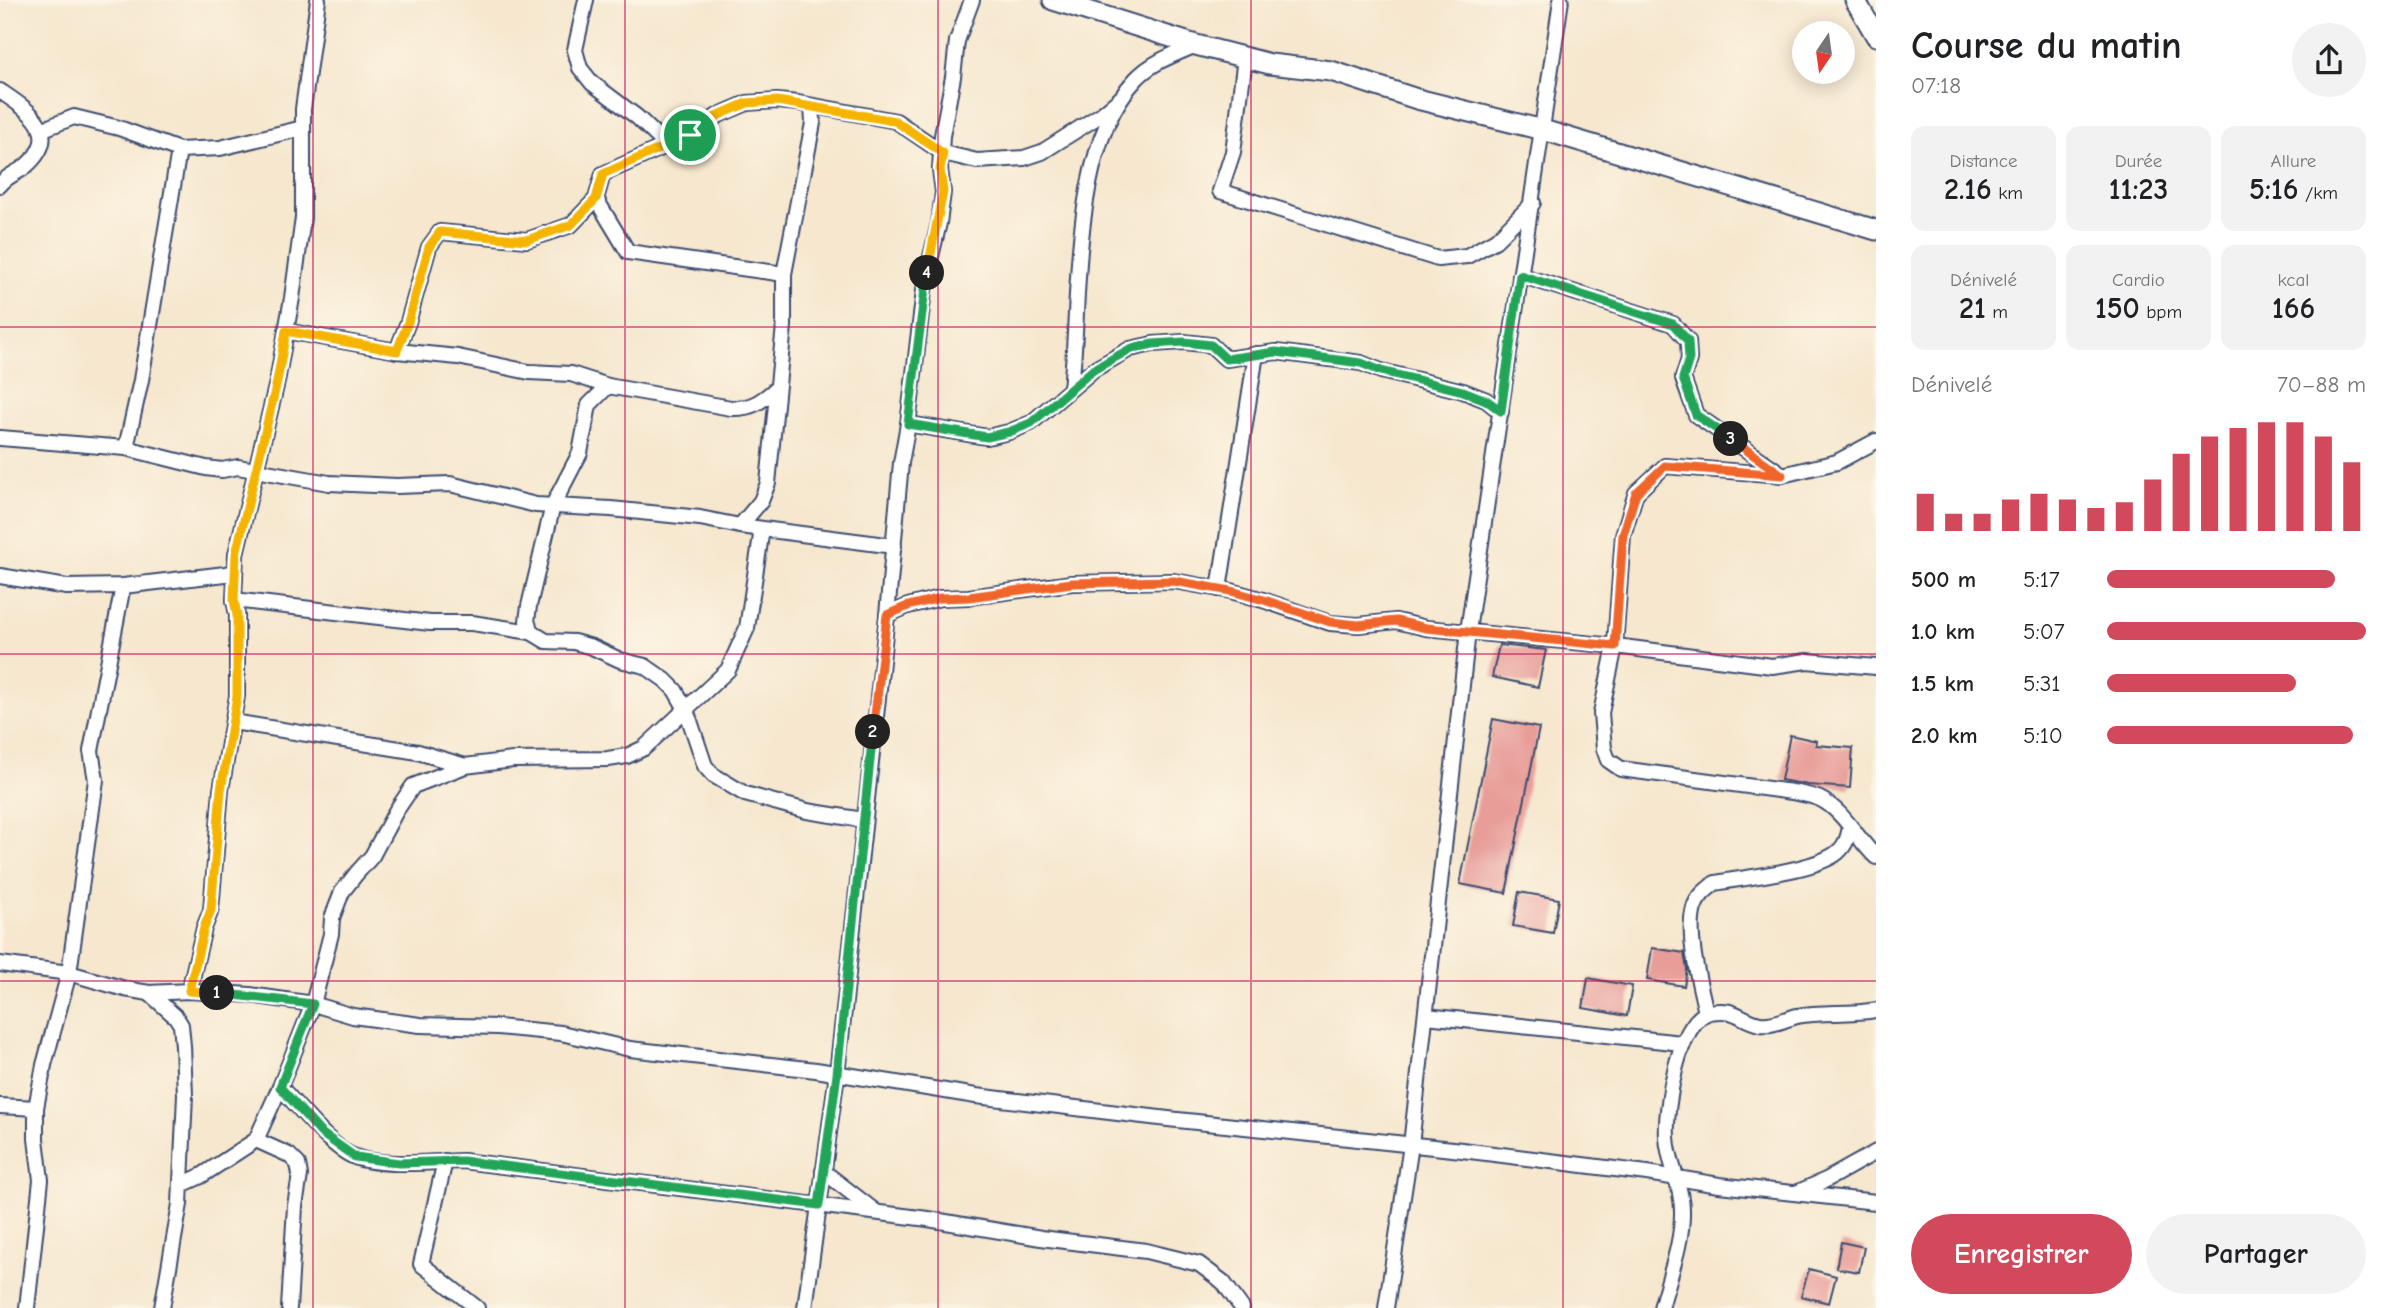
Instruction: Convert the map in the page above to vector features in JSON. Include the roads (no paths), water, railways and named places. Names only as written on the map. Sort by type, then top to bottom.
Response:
[{"type":"street","points":[[189,991],[211,910],[221,790],[237,696],[237,615],[234,600],[236,554],[286,331],[303,218],[303,109],[318,0]]},
{"type":"street","points":[[586,0],[575,50],[580,68],[592,83],[637,117],[666,145]]},
{"type":"street","points":[[805,1308],[837,1074],[901,463],[925,282],[939,223],[943,192],[940,169],[942,136],[957,41],[972,0]]},
{"type":"street","points":[[1053,0],[1196,45],[1270,64],[1331,71],[1417,99],[1543,130],[1876,230]]},
{"type":"street","points":[[1386,1308],[1411,1145],[1468,631],[1561,0]]},
{"type":"street","points":[[1856,0],[1876,36]]},
{"type":"street","points":[[1071,388],[1082,224],[1108,120],[1120,99],[1138,77],[1156,63],[1196,45]]},
{"type":"street","points":[[1245,58],[1233,152],[1220,191],[1438,259],[1467,256],[1496,240],[1533,203]]},
{"type":"street","points":[[0,91],[35,115],[41,130],[42,144],[38,153],[25,167],[4,179],[0,185]]},
{"type":"street","points":[[397,351],[429,247],[440,232],[527,240],[571,225],[596,199],[603,174],[690,135],[719,115],[747,103],[777,101],[895,121],[943,153],[976,161],[1024,158],[1042,152],[1102,114],[1120,99]]},
{"type":"street","points":[[740,526],[761,501],[768,484],[785,304],[784,274],[813,123],[812,106]]},
{"type":"street","points":[[41,130],[74,117],[119,128],[179,150],[220,148],[303,128]]},
{"type":"street","points":[[126,447],[141,380],[179,150]]},
{"type":"street","points":[[596,199],[628,252],[784,274]]},
{"type":"street","points":[[1520,275],[1673,324],[1688,341],[1689,359],[1683,378],[1696,415],[1782,475]]},
{"type":"street","points":[[286,331],[397,351],[458,357],[529,372],[571,374],[608,386],[744,409],[760,403],[777,388]]},
{"type":"street","points":[[908,424],[987,437],[1009,432],[1031,423],[1093,370],[1130,349],[1184,342],[1211,345],[1226,359],[1276,352],[1361,363],[1381,371],[1463,391],[1486,400],[1501,411]]},
{"type":"street","points":[[1219,589],[1256,354]]},
{"type":"street","points":[[531,632],[527,621],[529,606],[553,505],[580,453],[589,405],[608,386]]},
{"type":"street","points":[[0,438],[126,447],[206,468],[222,470],[238,467],[329,483],[397,486],[450,484],[536,505],[700,518],[740,526],[894,546]]},
{"type":"street","points":[[1876,441],[1837,462],[1782,475],[1665,466],[1636,493],[1623,535],[1615,646],[1601,713],[1604,749],[1612,764],[1621,769],[1814,797],[1823,801],[1876,857]]},
{"type":"street","points":[[181,1185],[201,1176],[256,1140],[313,1004],[331,934],[332,918],[342,892],[372,856],[413,786],[465,766],[513,760],[608,759],[627,756],[644,748],[728,670],[747,628],[762,528]]},
{"type":"street","points":[[0,576],[68,587],[123,586],[234,573]]},
{"type":"street","points":[[887,615],[908,606],[940,598],[969,597],[1072,583],[1174,581],[1264,600],[1330,622],[1358,625],[1396,621],[1426,628],[1615,646],[1772,666],[1807,661],[1876,667]]},
{"type":"street","points":[[27,1308],[41,1180],[36,1139],[36,1108],[44,1065],[69,973],[96,780],[91,751],[123,586]]},
{"type":"street","points":[[234,600],[430,623],[472,623],[531,632],[546,641],[574,642],[592,647],[620,660],[645,666],[675,690],[686,709],[705,766],[713,775],[745,794],[807,811],[863,820]]},
{"type":"street","points":[[233,722],[418,752],[465,766]]},
{"type":"street","points":[[1706,1013],[1694,957],[1693,938],[1694,909],[1703,892],[1715,883],[1823,861],[1840,851],[1850,828]]},
{"type":"street","points":[[0,964],[69,973],[149,993],[189,991],[250,995],[313,1004],[353,1016],[420,1025],[498,1027],[561,1033],[630,1049],[837,1074],[989,1098],[1411,1145],[1876,1202]]},
{"type":"street","points":[[149,993],[176,1017],[181,1025],[185,1095],[181,1185],[162,1308]]},
{"type":"street","points":[[1661,1308],[1681,1231],[1682,1207],[1667,1137],[1672,1084],[1682,1043],[1695,1024],[1706,1013],[1727,1010],[1762,1024],[1797,1016],[1854,1014],[1876,1010]]},
{"type":"street","points":[[1426,1016],[1682,1043]]},
{"type":"street","points":[[280,1087],[321,1133],[355,1157],[399,1163],[477,1162],[928,1219],[1041,1238],[1146,1251],[1199,1264],[1223,1282],[1242,1308]]},
{"type":"street","points":[[0,1106],[36,1108]]},
{"type":"street","points":[[256,1140],[289,1156],[299,1164],[289,1308]]},
{"type":"street","points":[[1794,1194],[1826,1180],[1876,1152]]},
{"type":"street","points":[[445,1161],[421,1264],[477,1308]]},
{"type":"street","points":[[824,1171],[877,1213]]}]
